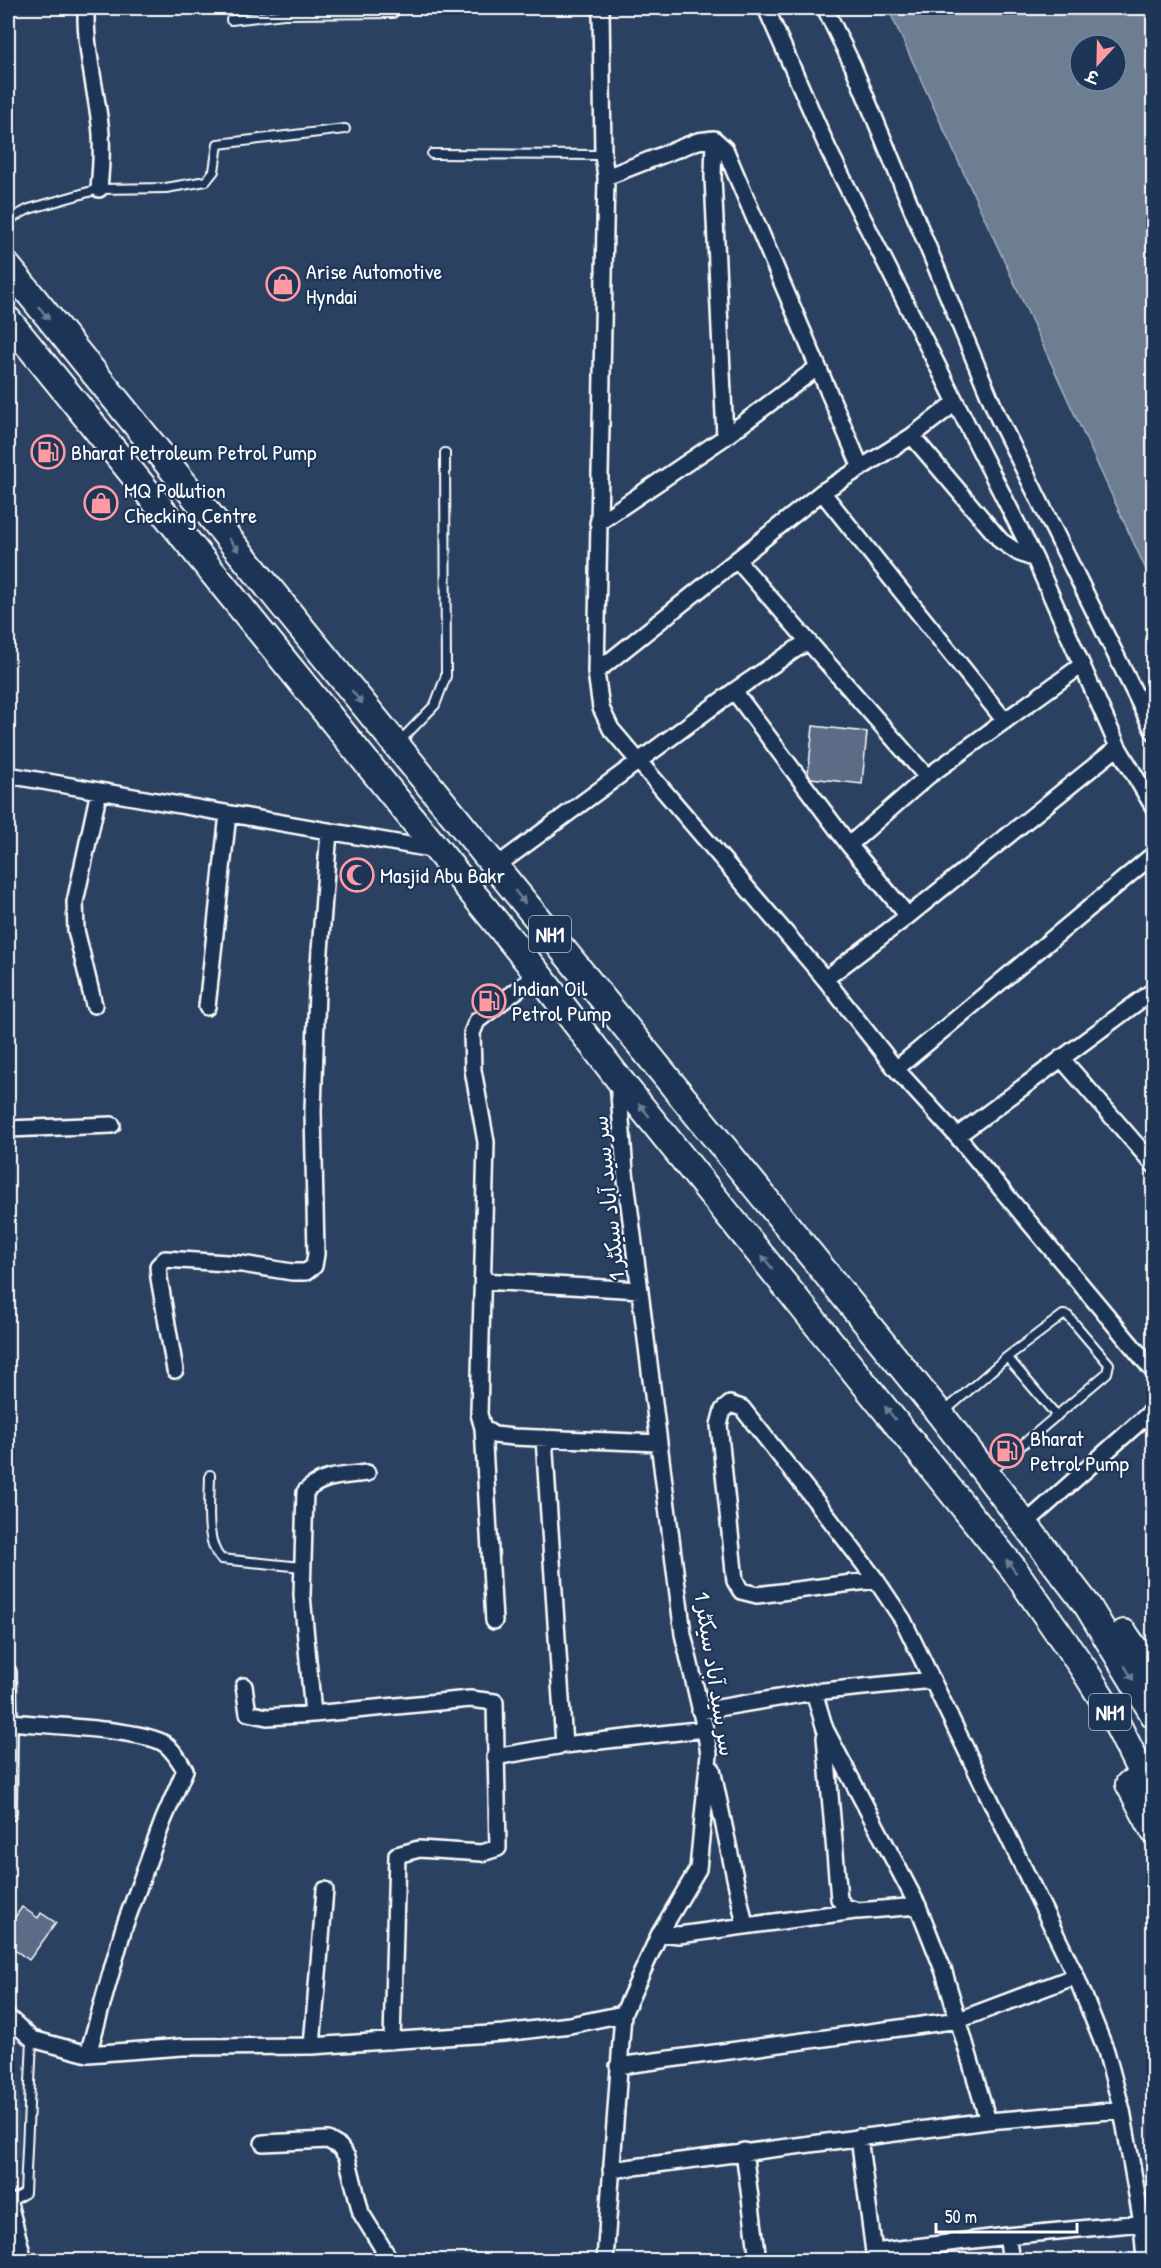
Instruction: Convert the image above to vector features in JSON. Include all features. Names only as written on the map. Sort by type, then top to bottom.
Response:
[{"type":"highway","name":"NH1","points":[[8,267],[941,1415],[1087,1605],[1154,1715]]},
{"type":"highway","name":"NH1","points":[[8,320],[965,1506],[1058,1630],[1113,1716],[1154,1797]]},
{"type":"highway","points":[[1060,1570],[1115,1619],[1154,1677]]},
{"type":"highway","points":[[1031,1592],[1048,1638],[1077,1687],[1154,1831]]},
{"type":"street","points":[[86,8],[86,34],[100,126],[99,189]]},
{"type":"street","points":[[601,8],[603,155],[606,177],[596,672],[601,708],[611,729],[825,979],[896,1069],[957,1136],[1154,1372]]},
{"type":"street","points":[[766,8],[829,151],[1035,559],[1118,747],[1154,808]]},
{"type":"street","points":[[825,8],[854,66],[998,417],[1154,732]]},
{"type":"street","points":[[606,177],[698,141],[714,139],[725,149],[861,468]]},
{"type":"street","points":[[714,139],[713,177],[725,437]]},
{"type":"street","points":[[598,523],[725,437],[818,367]]},
{"type":"street","points":[[596,672],[822,492],[912,436],[956,403]]},
{"type":"street","points":[[912,436],[1001,542],[1035,559]]},
{"type":"street","points":[[822,492],[1005,721]]},
{"type":"street","points":[[736,561],[927,777]]},
{"type":"street","points":[[495,867],[638,761],[808,641]]},
{"type":"street","points":[[849,845],[927,777],[1082,665]]},
{"type":"street","points":[[734,692],[849,845],[908,916]]},
{"type":"street","points":[[825,979],[908,916],[1118,747]]},
{"type":"street","points":[[8,775],[437,850]]},
{"type":"street","points":[[94,1005],[76,930],[75,902],[99,791]]},
{"type":"street","points":[[207,1007],[228,814]]},
{"type":"street","points":[[176,1370],[159,1278],[158,1266],[165,1259],[242,1264],[292,1272],[306,1272],[314,1266],[316,1254],[313,1110],[317,991],[328,831]]},
{"type":"street","points":[[896,1069],[1154,854]]},
{"type":"street","points":[[494,1621],[483,1428],[479,1414],[486,1142],[473,1070],[472,1034],[477,1021],[538,974]]},
{"type":"street","points":[[957,1136],[1154,990]]},
{"type":"street","points":[[1060,1058],[1154,1165]]},
{"type":"street","name":"سر سید آباد سیکٹر 1","points":[[605,2260],[623,2014],[660,1933],[698,1869],[709,1754],[683,1634],[625,1172],[618,1078]]},
{"type":"street","points":[[8,1129],[112,1125]]},
{"type":"street","points":[[483,1281],[640,1290]]},
{"type":"street","points":[[876,1580],[757,1595],[741,1591],[735,1581],[719,1425],[723,1410],[730,1404],[742,1408],[876,1580],[903,1620],[1076,1976],[1106,2051],[1122,2110],[1142,2223],[1145,2260]]},
{"type":"street","points":[[1025,1524],[1154,1409]]},
{"type":"street","points":[[483,1428],[494,1435],[659,1443]]},
{"type":"street","points":[[544,1438],[564,1745]]},
{"type":"street","points":[[313,1714],[302,1595],[305,1492],[322,1479],[367,1473]]},
{"type":"street","points":[[8,1672],[8,1813]]},
{"type":"street","points":[[700,1711],[814,1692],[932,1680]]},
{"type":"street","points":[[244,1686],[248,1713],[267,1717],[470,1699],[495,1702],[498,1848],[482,1853],[419,1849],[397,1855],[392,2041]]},
{"type":"street","points":[[814,1692],[825,1729],[918,1906],[944,1972],[987,2121]]},
{"type":"street","points":[[9,1722],[130,1734],[164,1743],[176,1754],[185,1770],[163,1821],[124,1927],[88,2054]]},
{"type":"street","points":[[495,1758],[564,1745],[705,1729]]},
{"type":"street","points":[[825,1729],[839,1899],[845,1907],[858,1911]]},
{"type":"street","points":[[709,1754],[745,1925]]},
{"type":"street","points":[[312,2046],[325,1890]]},
{"type":"street","points":[[660,1933],[679,1935],[858,1911],[918,1906]]},
{"type":"street","points":[[618,2066],[959,2020],[1076,1976]]},
{"type":"street","points":[[8,2017],[32,2039],[88,2054],[182,2047],[312,2046],[504,2033],[570,2025],[623,2014]]},
{"type":"street","points":[[611,2170],[987,2121],[1122,2110]]},
{"type":"street","points":[[859,2137],[874,2256],[1007,2236],[1142,2223]]},
{"type":"street","points":[[263,2143],[328,2140],[340,2147],[347,2157],[361,2213],[390,2260]]},
{"type":"street","points":[[744,2151],[758,2260]]},
{"type":"street","points":[[8,2202],[24,2260]]},
{"type":"street","points":[[1007,2236],[1011,2260]]},
{"type":"lane","points":[[231,20],[284,14],[393,13],[397,8]]},
{"type":"lane","points":[[8,220],[29,209],[99,189],[166,188],[206,181],[214,171],[218,144],[345,129]]},
{"type":"lane","points":[[432,154],[603,155]]},
{"type":"lane","points":[[396,745],[435,705],[446,676],[445,453]]},
{"type":"lane","points":[[941,1415],[1007,1358],[1063,1315],[1068,1316],[1109,1364],[1110,1369],[987,1474]]},
{"type":"lane","points":[[1007,1358],[1057,1416]]},
{"type":"lane","points":[[210,1475],[210,1541],[214,1552],[221,1559],[302,1567]]},
{"type":"lane","points":[[8,2202],[26,2193],[32,2039]]},
{"type":"shaded area","points":[[888,8],[1153,8],[1153,585]]},
{"type":"shaded area","points":[[8,2032],[18,2045],[20,2157],[8,2162]]},
{"type":"building","points":[[813,726],[867,732],[862,784],[811,778],[808,774]]},
{"type":"building","points":[[22,1907],[38,1918],[41,1913],[56,1923],[29,1960],[8,1945],[8,1927]]},
{"type":"place","name":"Arise Automotive Hyndai","points":[[283,284]]},
{"type":"place","name":"Bharat Petroleum Petrol Pump","points":[[48,452]]},
{"type":"place","name":"MQ Pollution Checking Centre","points":[[101,503]]},
{"type":"place","name":"Masjid Abu Bakr","points":[[357,875]]},
{"type":"place","name":"Indian Oil Petrol Pump","points":[[489,1001]]},
{"type":"place","name":"Bharat Petrol Pump","points":[[1007,1451]]}]
